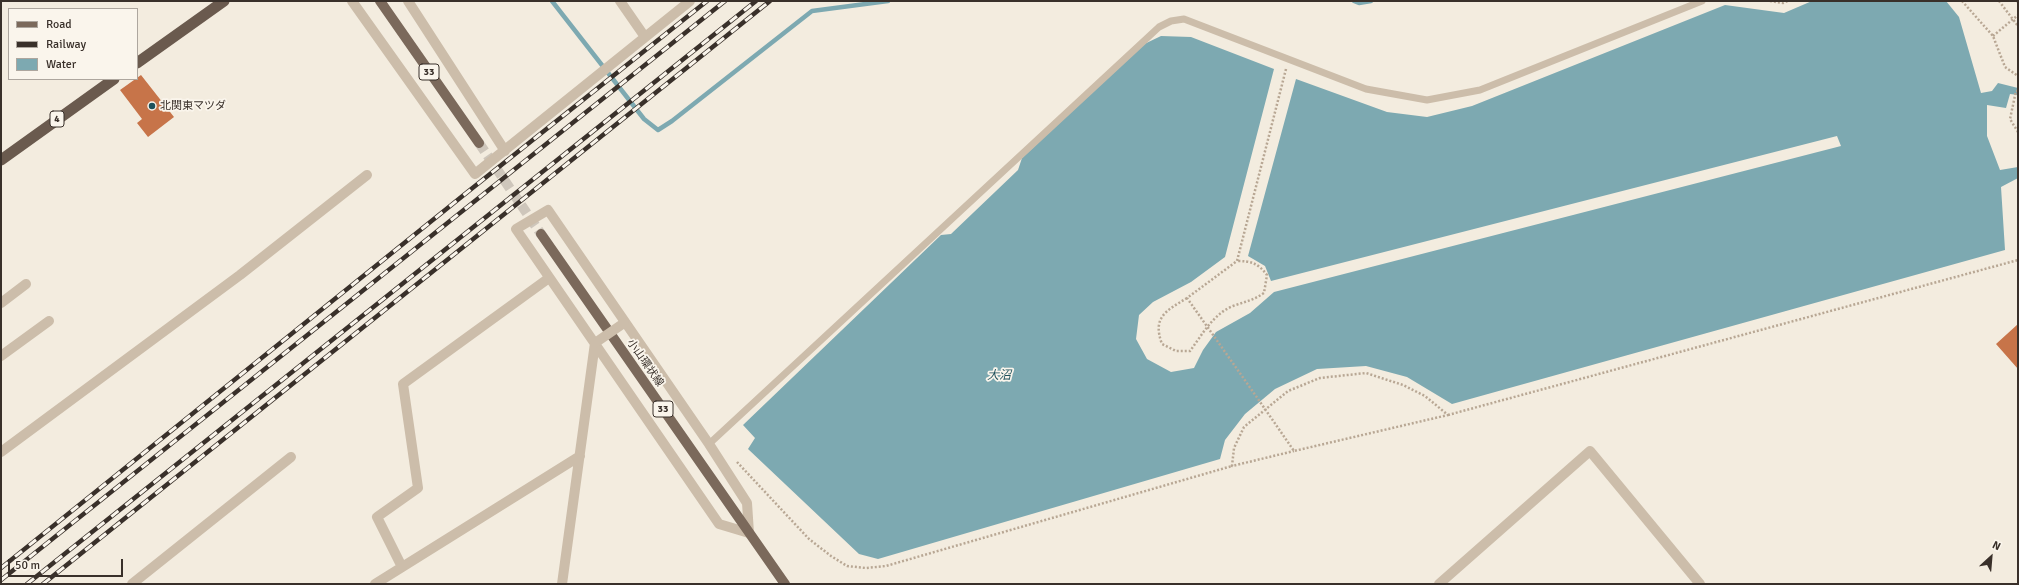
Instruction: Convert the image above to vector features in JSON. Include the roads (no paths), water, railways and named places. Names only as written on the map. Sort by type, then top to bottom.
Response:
[{"type":"highway","points":[[138,62],[224,1]]},
{"type":"highway","name":"4","points":[[1,160],[113,80]]},
{"type":"main road","name":"33","points":[[380,1],[478,143]]},
{"type":"main road","name":"小山環状線","points":[[541,234],[785,584]]},
{"type":"street","points":[[352,1],[475,174],[690,1]]},
{"type":"street","points":[[408,1],[505,151]]},
{"type":"street","points":[[620,1],[645,37]]},
{"type":"street","points":[[1,452],[240,275],[367,175]]},
{"type":"street","points":[[548,210],[624,323],[709,444],[747,503],[749,533],[719,524],[516,229],[548,210]]},
{"type":"street","points":[[402,567],[377,517],[418,488],[403,384],[549,278]]},
{"type":"street","points":[[1,303],[26,284]]},
{"type":"street","points":[[1,356],[49,321]]},
{"type":"street","points":[[562,584],[595,343],[624,323]]},
{"type":"street","points":[[1439,584],[1590,450],[1700,584]]},
{"type":"street","points":[[375,584],[580,456]]},
{"type":"street","points":[[132,584],[291,457]]},
{"type":"lane","points":[[709,444],[1159,27],[1171,21],[1184,19],[1366,88],[1427,100],[1480,90],[1702,1]]},
{"type":"water","name":"大沼","points":[[1812,1],[1946,1],[1959,17],[1981,93],[1992,91],[1998,83],[2018,88],[2018,95],[2010,94],[2006,108],[1987,105],[1987,136],[2000,170],[2018,167],[2018,178],[2001,187],[2005,250],[1452,404],[1407,377],[1366,366],[1317,369],[1275,389],[1245,414],[1225,440],[1220,459],[878,559],[859,554],[748,449],[755,438],[743,425],[941,235],[951,234],[1018,170],[1022,158],[1138,47],[1161,36],[1191,37],[1274,69],[1225,257],[1191,282],[1153,302],[1139,315],[1136,339],[1147,359],[1171,372],[1194,368],[1203,350],[1216,332],[1250,313],[1274,292],[1841,146],[1837,136],[1271,281],[1265,266],[1248,256],[1296,79],[1387,112],[1427,117],[1472,106],[1725,5],[1784,13]]},
{"type":"waterway","points":[[552,1],[644,119],[658,130],[672,121],[812,11],[888,1]]},
{"type":"waterway","points":[[1354,1],[1359,3],[1371,1]]},
{"type":"tunnel","points":[[479,143],[541,234]]},
{"type":"railway","points":[[1,568],[707,1]]},
{"type":"railway","points":[[1,580],[725,1]]},
{"type":"railway","points":[[27,584],[756,1]]},
{"type":"railway","points":[[43,584],[770,1]]},
{"type":"place","name":"北関東マツダ","points":[[152,106]]}]
